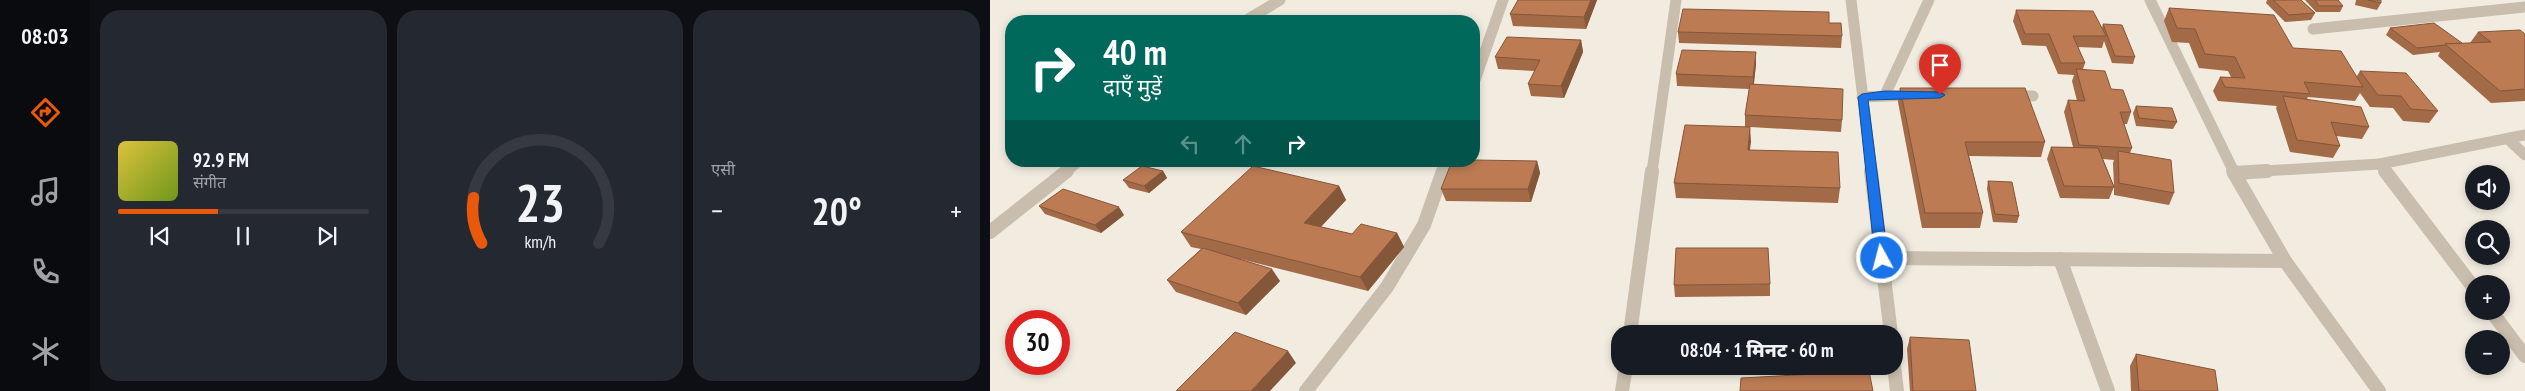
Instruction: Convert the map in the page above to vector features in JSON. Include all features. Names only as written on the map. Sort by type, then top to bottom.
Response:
[{"type":"street","points":[[1255,15],[1280,0]]},
{"type":"street","points":[[1480,66],[1503,0]]},
{"type":"street","points":[[1631,325],[1676,0]]},
{"type":"street","points":[[1851,0],[1889,325]]},
{"type":"street","points":[[1885,94],[1929,0]]},
{"type":"street","points":[[2150,0],[2234,173],[2286,261],[2379,391]]},
{"type":"street","points":[[2313,29],[2525,7]]},
{"type":"street","points":[[1862,97],[1885,94],[1924,95]]},
{"type":"street","points":[[2003,96],[2033,96]]},
{"type":"street","points":[[2234,173],[2380,164],[2525,136]]},
{"type":"street","points":[[2508,139],[2525,155]]},
{"type":"street","points":[[2380,164],[2465,276]]},
{"type":"street","points":[[990,232],[1071,167]]},
{"type":"street","points":[[1306,391],[1396,272],[1424,225],[1445,167]]},
{"type":"street","points":[[1882,258],[2286,261]]},
{"type":"street","points":[[2060,259],[2108,391]]},
{"type":"street","points":[[2498,320],[2525,356]]},
{"type":"street","points":[[1622,391],[1625,375]]},
{"type":"street","points":[[1895,375],[1897,391]]},
{"type":"building","points":[[1518,0],[1591,0],[1584,17],[1510,14]]},
{"type":"building","points":[[2273,0],[2301,0],[2315,13],[2289,15]]},
{"type":"building","points":[[2315,0],[2338,0],[2343,6],[2319,6]]},
{"type":"building","points":[[2368,0],[2381,0],[2381,3]]},
{"type":"building","points":[[2169,8],[2274,15],[2293,48],[2341,51],[2363,87],[2304,82],[2310,94],[2225,87],[2220,77],[2245,78],[2235,57],[2205,54],[2195,29],[2177,28]]},
{"type":"building","points":[[1683,9],[1829,12],[1829,23],[1841,23],[1842,36],[1678,32]]},
{"type":"building","points":[[2016,10],[2093,11],[2106,36],[2073,36],[2085,63],[2061,63],[2049,34],[2025,34]]},
{"type":"building","points":[[2434,23],[2462,43],[2417,48],[2390,28]]},
{"type":"building","points":[[2103,24],[2122,25],[2135,57],[2115,56]]},
{"type":"building","points":[[2520,30],[2525,34],[2525,89],[2500,91],[2445,44],[2491,42],[2478,32]]},
{"type":"building","points":[[1507,37],[1581,40],[1561,86],[1528,84],[1540,60],[1495,57]]},
{"type":"building","points":[[1682,50],[1756,52],[1753,77],[1676,74]]},
{"type":"building","points":[[2076,69],[2105,71],[2111,89],[2123,90],[2131,112],[2120,112],[2132,148],[2079,145],[2068,100],[2085,101]]},
{"type":"building","points":[[2360,71],[2406,73],[2438,111],[2411,109],[2401,96],[2378,95]]},
{"type":"building","points":[[1750,84],[1843,89],[1842,120],[1745,115]]},
{"type":"building","points":[[1900,88],[2025,88],[2045,142],[1965,142],[1983,213],[1925,213]]},
{"type":"building","points":[[2283,96],[2361,107],[2369,127],[2331,122],[2340,146],[2297,140]]},
{"type":"building","points":[[2136,106],[2172,108],[2177,122],[2139,118]]},
{"type":"building","points":[[1685,125],[1750,127],[1748,150],[1838,152],[1840,188],[1674,183]]},
{"type":"building","points":[[2051,147],[2098,148],[2114,187],[2064,186]]},
{"type":"building","points":[[2118,151],[2171,160],[2174,193],[2119,183]]},
{"type":"building","points":[[1480,160],[1537,161],[1528,189],[1441,189],[1450,167],[1480,167]]},
{"type":"building","points":[[1141,167],[1163,171],[1144,186],[1123,180]]},
{"type":"building","points":[[1252,167],[1257,167],[1339,186],[1304,223],[1352,234],[1361,224],[1397,233],[1360,277],[1181,232]]},
{"type":"building","points":[[1988,181],[2012,182],[2019,216],[1995,214]]},
{"type":"building","points":[[1063,189],[1119,207],[1095,225],[1039,206]]},
{"type":"building","points":[[1203,248],[1272,269],[1238,303],[1167,280]]},
{"type":"building","points":[[1676,248],[1768,248],[1770,284],[1674,285]]},
{"type":"building","points":[[1235,332],[1288,351],[1251,391],[1176,391]]},
{"type":"building","points":[[1910,337],[1969,340],[1976,391],[1913,391]]},
{"type":"building","points":[[2136,354],[2215,370],[2218,391],[2139,391]]},
{"type":"building","points":[[1796,375],[1870,375],[1873,391],[1740,391],[1741,378]]},
{"type":"route","points":[[1882,258],[1862,97],[1885,94],[1940,95]]}]
